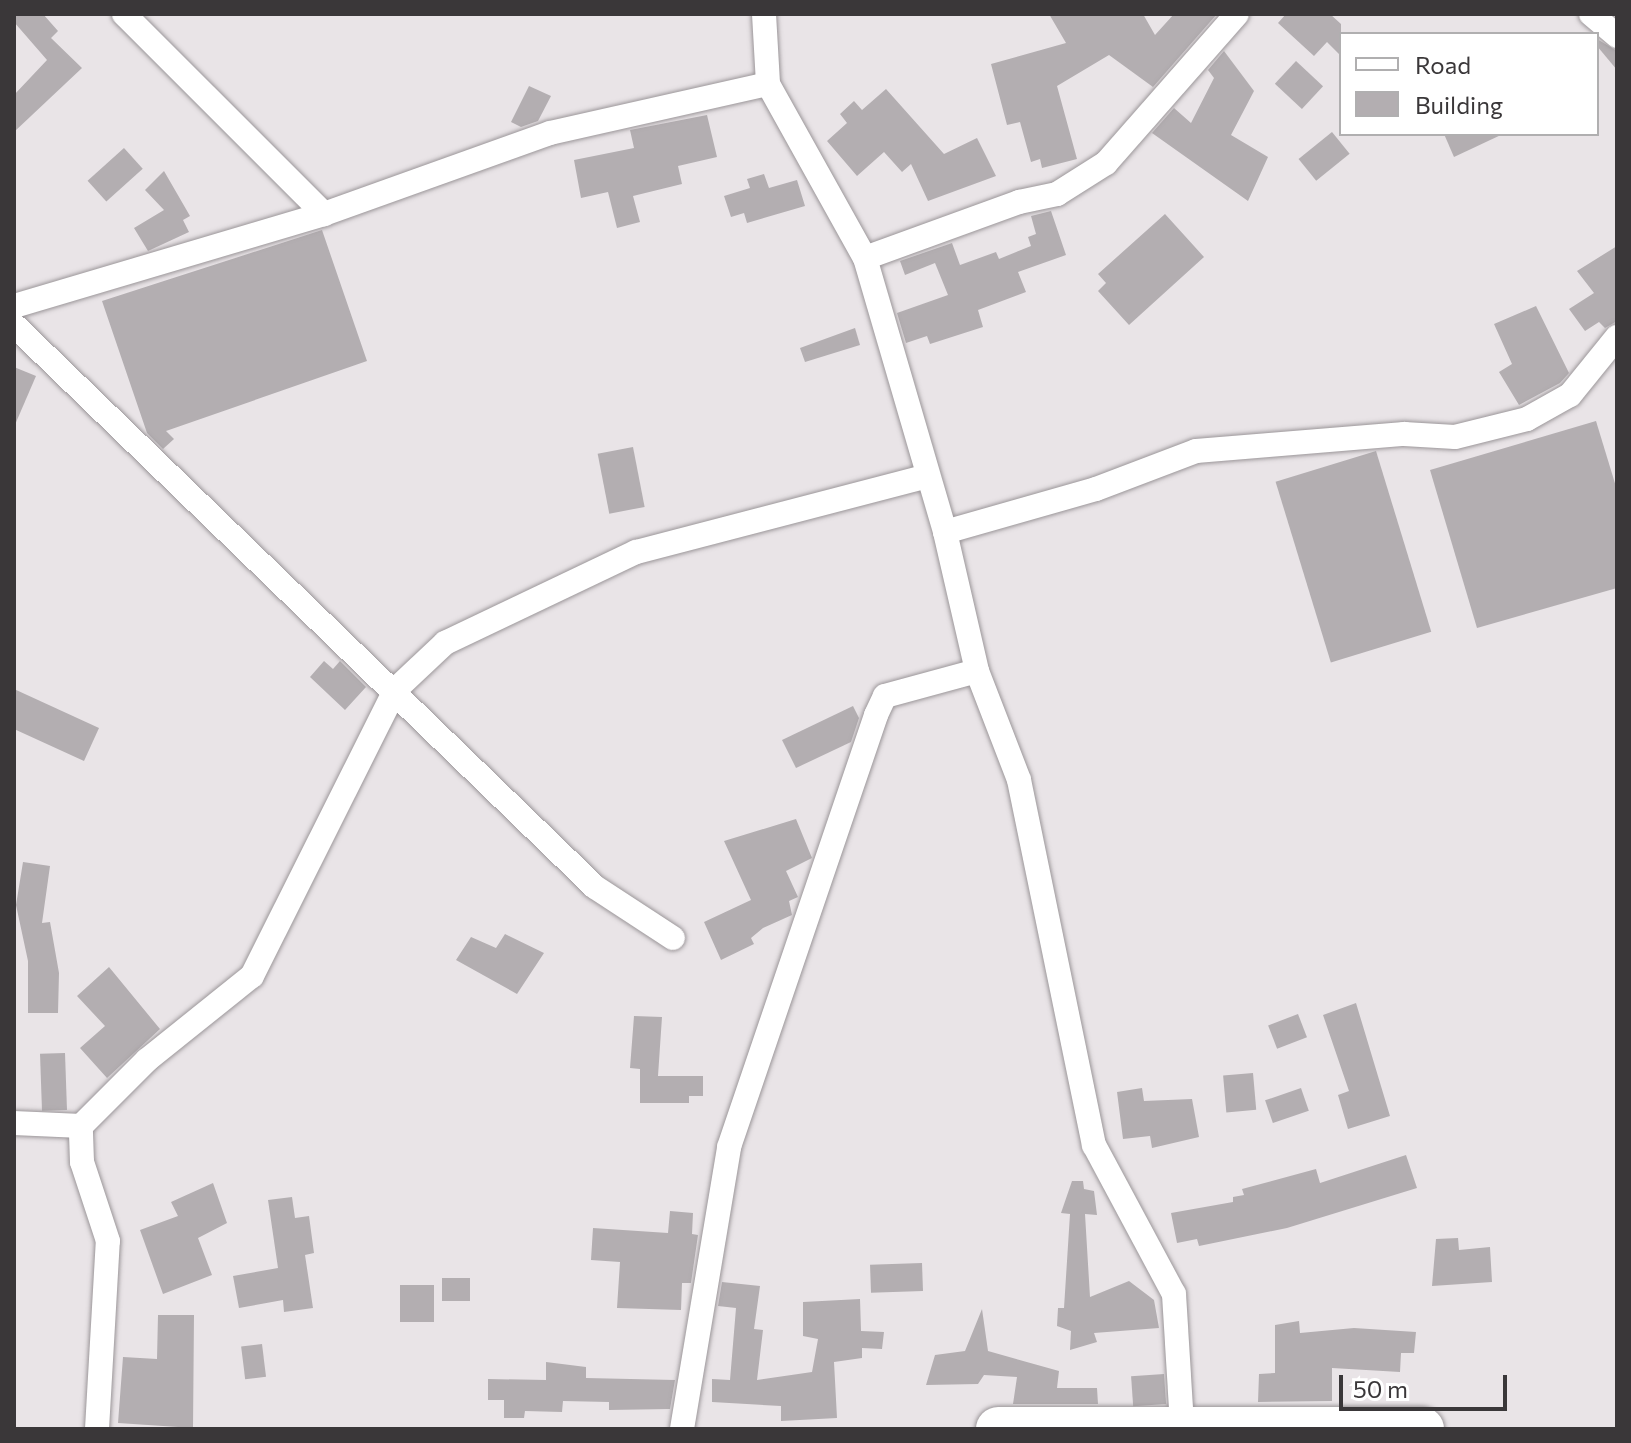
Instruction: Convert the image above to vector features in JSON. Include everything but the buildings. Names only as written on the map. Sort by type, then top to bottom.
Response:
[{"type":"highway","points":[[998,1429],[1182,1425],[1422,1429]]},
{"type":"street","points":[[124,14],[324,214]]},
{"type":"street","points":[[764,14],[768,84],[865,258],[945,532],[977,671],[1019,780],[1094,1145],[1174,1294],[1182,1425]]},
{"type":"street","points":[[865,258],[1019,202],[1057,194],[1106,163],[1237,14]]},
{"type":"street","points":[[1591,14],[1617,36]]},
{"type":"street","points":[[14,306],[324,214],[550,133],[768,84]]},
{"type":"street","points":[[14,325],[395,690],[595,887],[673,938]]},
{"type":"street","points":[[945,532],[1096,489],[1196,451],[1404,434],[1455,437],[1527,419],[1570,395],[1617,337]]},
{"type":"street","points":[[97,1429],[108,1241],[82,1162],[81,1126],[147,1060],[252,976],[395,690],[445,643],[636,552],[927,476]]},
{"type":"street","points":[[682,1429],[729,1147],[876,715],[885,696],[977,671]]},
{"type":"street","points":[[14,1123],[81,1126]]}]
